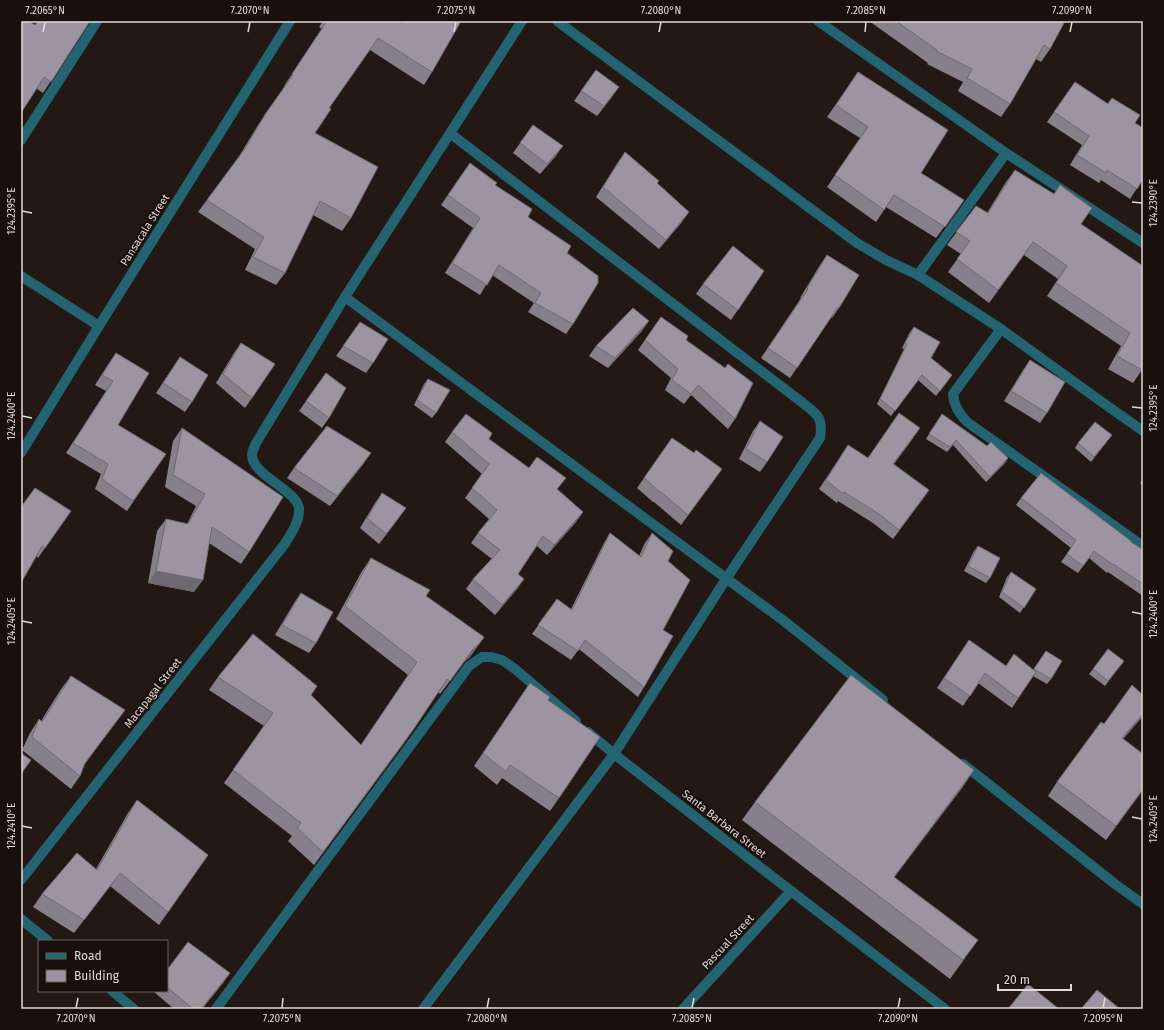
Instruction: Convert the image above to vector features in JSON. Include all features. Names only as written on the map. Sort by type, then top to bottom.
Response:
[{"type":"street","points":[[21,140],[97,21]]},
{"type":"street","name":"Pansacala Street","points":[[21,453],[290,21]]},
{"type":"street","points":[[522,21],[451,134],[344,297],[784,621],[890,706]]},
{"type":"street","points":[[557,21],[857,243],[886,260],[918,275],[1001,329],[1143,431]]},
{"type":"street","points":[[818,21],[1006,153],[1143,243]]},
{"type":"street","points":[[423,1009],[614,754],[726,579],[820,438],[821,428],[819,417],[799,400],[451,134]]},
{"type":"street","points":[[918,275],[1006,153]]},
{"type":"street","points":[[21,276],[99,326]]},
{"type":"street","name":"Macapagal Street","points":[[21,880],[284,545],[294,529],[298,518],[299,506],[256,466],[252,455],[256,443],[344,297]]},
{"type":"street","points":[[1001,329],[953,394],[954,404],[959,413],[967,422],[1143,546]]},
{"type":"street","name":"Santa Barbara Street","points":[[216,1009],[469,666],[482,657],[491,657],[502,660],[515,669],[614,754],[791,892],[945,1009]]},
{"type":"street","points":[[953,755],[1109,879],[1143,904]]},
{"type":"street","name":"Pascual Street","points":[[683,1009],[791,892]]},
{"type":"street","points":[[21,919],[47,940]]},
{"type":"street","points":[[113,992],[134,1009]]},
{"type":"building","points":[[21,21],[29,21],[35,25],[38,21],[90,21],[51,82],[44,77],[21,113]]},
{"type":"building","points":[[327,21],[399,21],[403,23],[404,21],[455,21],[460,23],[432,72],[378,38],[329,108],[331,109],[315,133],[378,167],[351,218],[320,201],[285,273],[253,257],[264,237],[207,200],[244,150],[266,113],[293,75],[292,74]]},
{"type":"building","points":[[896,21],[1060,21],[1064,23],[1050,49],[1044,45],[1010,104],[967,78],[972,69],[936,51],[937,50]]},
{"type":"building","points":[[596,70],[619,87],[604,106],[581,91]]},
{"type":"building","points":[[858,72],[948,130],[921,173],[964,200],[945,227],[894,195],[884,210],[835,175],[868,127],[836,105]]},
{"type":"building","points":[[1075,82],[1108,104],[1112,98],[1140,115],[1135,123],[1143,128],[1143,179],[1137,189],[1107,170],[1106,173],[1077,155],[1089,136],[1054,112]]},
{"type":"building","points":[[533,125],[563,146],[547,164],[520,143]]},
{"type":"building","points":[[625,152],[659,181],[657,183],[689,212],[666,240],[603,187]]},
{"type":"building","points":[[470,163],[497,183],[495,185],[532,209],[528,217],[571,246],[567,253],[598,276],[598,283],[573,324],[535,303],[541,293],[499,265],[487,285],[452,263],[480,218],[448,195]]},
{"type":"building","points":[[1015,170],[1054,194],[1060,185],[1092,208],[1081,224],[1143,266],[1142,370],[1117,356],[1130,333],[1056,283],[1067,266],[1033,242],[998,290],[957,259],[970,241],[956,232],[976,206],[988,213]]},
{"type":"building","points":[[733,246],[764,271],[738,310],[703,284]]},
{"type":"building","points":[[827,255],[859,275],[839,308],[838,307],[797,368],[768,348],[808,289],[807,288]]},
{"type":"building","points":[[633,308],[649,321],[615,358],[596,346]]},
{"type":"building","points":[[661,317],[688,336],[686,340],[725,368],[728,364],[753,383],[735,419],[698,385],[691,394],[672,380],[678,369],[645,340]]},
{"type":"building","points":[[360,322],[388,339],[373,363],[343,346]]},
{"type":"building","points":[[914,327],[940,342],[931,358],[952,375],[940,391],[922,375],[895,411],[880,399],[907,344],[905,343]]},
{"type":"building","points":[[241,343],[275,364],[252,398],[223,374]]},
{"type":"building","points":[[116,353],[149,373],[118,425],[166,454],[133,501],[102,479],[108,464],[73,443],[113,381],[102,375]]},
{"type":"building","points":[[180,357],[208,375],[192,402],[163,383]]},
{"type":"building","points":[[1030,360],[1065,382],[1047,413],[1011,391]]},
{"type":"building","points":[[326,373],[346,388],[329,418],[306,401]]},
{"type":"building","points":[[428,379],[450,390],[436,413],[417,400]]},
{"type":"building","points":[[899,413],[920,428],[893,464],[929,490],[899,530],[879,514],[844,492],[843,494],[826,480],[848,445],[868,458]]},
{"type":"building","points":[[466,414],[492,433],[489,439],[529,468],[537,457],[566,478],[557,489],[583,512],[554,545],[543,536],[518,574],[524,579],[502,605],[473,579],[500,550],[478,533],[497,510],[472,488],[489,464],[452,432]]},
{"type":"building","points":[[942,414],[987,446],[991,442],[1008,458],[990,477],[956,440],[950,447],[929,434]]},
{"type":"building","points":[[760,421],[783,437],[767,462],[746,449]]},
{"type":"building","points":[[1095,422],[1112,435],[1094,457],[1078,443]]},
{"type":"building","points":[[327,426],[371,453],[337,496],[294,468]]},
{"type":"building","points":[[182,428],[283,497],[249,552],[212,527],[203,580],[156,571],[166,519],[188,524],[205,494],[173,475]]},
{"type":"building","points":[[672,438],[694,453],[696,450],[722,469],[688,515],[644,478]]},
{"type":"building","points":[[1041,473],[1143,550],[1143,584],[1094,551],[1083,566],[1067,554],[1076,540],[1021,498]]},
{"type":"building","points":[[35,488],[71,511],[45,548],[42,546],[21,583],[21,507]]},
{"type":"building","points":[[382,493],[406,508],[386,534],[367,518]]},
{"type":"building","points":[[610,533],[641,557],[652,533],[673,551],[668,561],[690,580],[663,630],[673,636],[644,687],[585,640],[578,651],[538,625],[557,599],[572,610]]},
{"type":"building","points":[[978,546],[1000,558],[990,578],[968,566]]},
{"type":"building","points":[[371,558],[430,590],[426,596],[484,637],[473,649],[450,681],[447,679],[413,730],[323,852],[297,828],[301,823],[233,770],[273,713],[218,677],[253,634],[317,686],[311,695],[361,745],[417,662],[345,606]]},
{"type":"building","points":[[1011,572],[1036,589],[1024,608],[1002,592]]},
{"type":"building","points":[[301,593],[333,612],[316,643],[282,625]]},
{"type":"building","points":[[969,640],[1006,666],[1014,654],[1036,672],[1018,698],[985,673],[970,696],[944,678]]},
{"type":"building","points":[[1108,649],[1124,661],[1108,681],[1093,669]]},
{"type":"building","points":[[1046,651],[1062,661],[1051,679],[1034,669]]},
{"type":"building","points":[[851,675],[974,770],[894,877],[978,940],[963,960],[755,802]]},
{"type":"building","points":[[71,676],[125,710],[85,763],[80,776],[32,737],[39,719],[42,722]]},
{"type":"building","points":[[530,683],[550,697],[548,700],[600,737],[559,798],[510,765],[506,772],[483,753]]},
{"type":"building","points":[[1132,685],[1143,695],[1143,714],[1122,738],[1143,754],[1143,789],[1116,826],[1057,782],[1101,722],[1104,724]]},
{"type":"building","points":[[21,753],[31,760],[21,774]]},
{"type":"building","points":[[137,800],[208,855],[168,912],[120,873],[84,920],[42,894],[77,853],[97,870]]},
{"type":"building","points":[[188,942],[230,973],[201,1009],[193,1009],[168,988],[168,969]]},
{"type":"building","points":[[1028,984],[1059,1009],[1008,1009]]},
{"type":"building","points":[[1097,990],[1120,1009],[1081,1009]]}]
